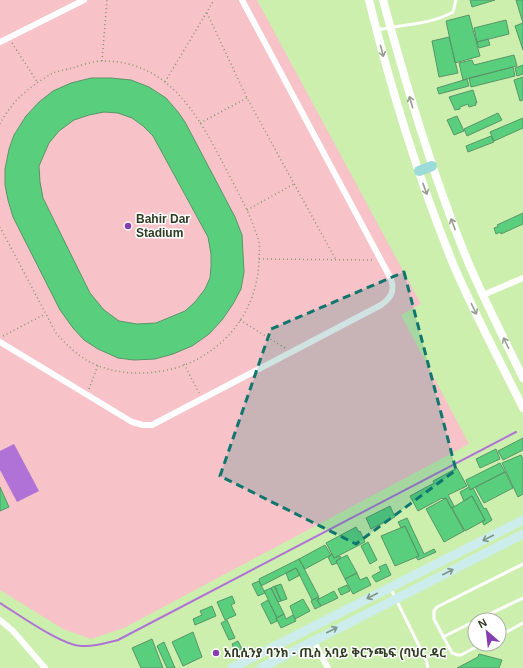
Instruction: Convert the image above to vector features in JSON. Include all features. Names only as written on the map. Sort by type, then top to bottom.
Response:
[{"type":"main road","points":[[419,170],[432,166]]},
{"type":"main road","points":[[232,668],[523,520]]},
{"type":"main road","points":[[260,668],[523,534]]},
{"type":"street","points":[[0,42],[84,0]]},
{"type":"street","points":[[0,342],[132,422],[143,425],[152,425],[388,300],[394,287],[382,260],[242,0]]},
{"type":"street","points":[[368,0],[388,75],[419,170],[454,265],[469,300],[523,408]]},
{"type":"street","points":[[383,0],[413,108],[432,166],[466,259],[523,378]]},
{"type":"street","points":[[483,295],[523,278]]},
{"type":"street","points":[[0,620],[13,631],[45,668]]},
{"type":"street","points":[[313,640],[328,668]]},
{"type":"lane","points":[[376,31],[390,27],[422,23],[442,18],[453,12],[456,0]]},
{"type":"lane","points":[[467,651],[458,655],[450,651],[433,616],[434,611],[437,607],[523,564]]},
{"type":"lane","points":[[390,587],[426,660],[428,668]]},
{"type":"lane","points":[[494,612],[523,598]]},
{"type":"lane","points":[[507,632],[523,623]]},
{"type":"lane","points":[[443,637],[467,625]]},
{"type":"path","points":[[102,61],[107,0]]},
{"type":"path","points":[[165,82],[214,0]]},
{"type":"path","points":[[207,13],[247,98],[336,260]]},
{"type":"path","points":[[9,38],[38,82]]},
{"type":"path","points":[[0,124],[11,105],[38,82],[55,73],[102,61],[127,64],[149,71],[165,82],[187,104],[207,132],[247,210],[259,243],[258,274],[250,302],[236,326],[221,343],[202,357],[184,364],[163,371],[131,374],[108,369],[84,358],[56,333],[0,226]]},
{"type":"path","points":[[200,123],[247,98]]},
{"type":"path","points":[[247,210],[294,184]]},
{"type":"path","points":[[259,259],[382,260]]},
{"type":"path","points":[[0,338],[45,314]]},
{"type":"path","points":[[240,320],[292,352]]},
{"type":"path","points":[[184,364],[202,399]]},
{"type":"path","points":[[87,396],[98,365]]},
{"type":"highlighted area","points":[[404,272],[456,470],[356,544],[220,476],[271,329]]},
{"type":"shaded area","points":[[0,0],[257,0],[421,304],[401,315],[469,444],[124,628],[91,639],[63,629],[0,590]]},
{"type":"shaded area","points":[[14,444],[39,491],[17,502],[0,470],[0,451]]},
{"type":"building","points":[[470,0],[495,0],[472,7]]},
{"type":"building","points":[[516,0],[523,0],[523,23]]},
{"type":"building","points":[[469,15],[480,56],[455,63],[446,21]]},
{"type":"building","points":[[506,20],[509,34],[477,42],[474,28]]},
{"type":"building","points":[[523,23],[523,50],[515,26]]},
{"type":"building","points":[[449,37],[458,73],[439,77],[432,41]]},
{"type":"building","points":[[488,39],[490,45],[479,48],[477,42]]},
{"type":"building","points":[[514,55],[517,66],[463,80],[459,63],[472,60],[474,65]]},
{"type":"building","points":[[523,65],[523,74],[517,76],[515,68]]},
{"type":"building","points":[[513,67],[515,76],[471,87],[469,78]]},
{"type":"building","points":[[523,77],[523,100],[520,101],[514,80]]},
{"type":"building","points":[[91,78],[131,80],[149,87],[166,98],[185,122],[235,217],[242,235],[244,272],[241,289],[233,304],[222,320],[209,334],[192,346],[173,354],[155,359],[134,360],[118,358],[98,349],[84,340],[60,310],[13,217],[5,185],[5,169],[9,149],[14,135],[26,116],[39,102],[53,91],[71,83]],"holes":[[[104,112],[118,113],[132,118],[153,136],[208,237],[211,254],[211,267],[210,278],[205,289],[195,302],[185,311],[156,323],[137,324],[119,321],[104,310],[90,293],[43,198],[40,182],[39,166],[49,143],[59,131],[74,120],[89,115]]]},
{"type":"building","points":[[467,79],[469,86],[439,94],[437,88]]},
{"type":"building","points":[[473,90],[477,103],[475,103],[476,105],[469,107],[468,104],[455,110],[449,97]]},
{"type":"building","points":[[498,113],[502,120],[467,136],[464,129]]},
{"type":"building","points":[[457,116],[464,131],[454,135],[447,120]]},
{"type":"building","points":[[523,118],[523,128],[494,141],[490,132]]},
{"type":"building","points":[[491,136],[494,142],[468,152],[466,146]]},
{"type":"building","points":[[523,213],[523,224],[501,234],[500,232],[496,234],[494,228],[498,227],[497,225]]},
{"type":"building","points":[[523,438],[523,450],[503,460],[498,451]]},
{"type":"building","points":[[496,449],[500,459],[480,468],[476,459]]},
{"type":"building","points":[[521,455],[523,459],[523,494],[518,497],[502,463]]},
{"type":"building","points":[[500,463],[505,472],[470,490],[466,480]]},
{"type":"building","points":[[457,468],[467,486],[448,495],[454,506],[451,508],[446,498],[442,498],[418,511],[410,496]]},
{"type":"building","points":[[505,472],[513,488],[484,503],[475,487]]},
{"type":"building","points":[[0,487],[9,507],[0,511]]},
{"type":"building","points":[[469,487],[470,490],[473,488],[484,509],[486,508],[492,520],[484,525],[482,521],[485,520],[472,496],[464,501],[460,492]]},
{"type":"building","points":[[472,496],[485,520],[465,531],[452,508]]},
{"type":"building","points":[[446,498],[464,531],[444,542],[426,509]]},
{"type":"building","points":[[390,506],[395,517],[371,529],[366,518]]},
{"type":"building","points":[[407,518],[424,554],[434,549],[436,552],[418,560],[416,557],[419,556],[405,526],[401,528],[398,522]]},
{"type":"building","points":[[405,526],[419,556],[395,566],[381,536]]},
{"type":"building","points":[[356,527],[359,532],[360,531],[365,542],[334,558],[326,543]]},
{"type":"building","points":[[368,542],[377,560],[370,564],[361,546]]},
{"type":"building","points":[[325,545],[331,555],[305,569],[299,559]]},
{"type":"building","points":[[332,554],[334,558],[340,556],[341,558],[336,561],[337,563],[332,565],[328,557]]},
{"type":"building","points":[[347,555],[357,573],[345,579],[336,561]]},
{"type":"building","points":[[299,559],[319,597],[312,600],[296,568],[261,586],[259,579]]},
{"type":"building","points":[[386,564],[391,575],[376,582],[372,576],[381,571],[379,567]]},
{"type":"building","points":[[296,568],[300,575],[289,581],[286,573]]},
{"type":"building","points":[[357,573],[360,580],[367,577],[371,585],[353,594],[345,579]]},
{"type":"building","points":[[259,581],[265,593],[258,596],[252,584]]},
{"type":"building","points":[[281,584],[287,599],[281,601],[275,586]]},
{"type":"building","points":[[347,585],[350,591],[341,595],[338,589]]},
{"type":"building","points":[[274,586],[281,601],[278,602],[271,588]]},
{"type":"building","points":[[271,588],[284,614],[277,618],[264,591]]},
{"type":"building","points":[[334,591],[338,598],[321,606],[317,600]]},
{"type":"building","points":[[232,596],[235,603],[231,605],[236,615],[225,620],[217,602]]},
{"type":"building","points":[[318,597],[319,599],[317,600],[321,606],[315,609],[311,601]]},
{"type":"building","points":[[303,599],[310,611],[295,619],[290,606]]},
{"type":"building","points":[[268,600],[277,618],[277,621],[271,624],[261,604]]},
{"type":"building","points":[[212,606],[216,616],[195,625],[193,619],[202,615],[200,611]]},
{"type":"building","points":[[284,614],[286,619],[293,615],[296,621],[281,628],[276,618]]},
{"type":"building","points":[[227,620],[235,638],[229,640],[221,623]]},
{"type":"building","points":[[193,632],[202,657],[183,666],[172,642]]},
{"type":"building","points":[[152,639],[163,668],[141,668],[132,648]]},
{"type":"building","points":[[238,641],[242,649],[235,652],[232,644]]},
{"type":"building","points":[[164,642],[175,668],[167,668],[157,646]]},
{"type":"building","points":[[479,654],[502,660],[499,668],[457,668],[478,657]]},
{"type":"waterway","points":[[0,603],[52,635],[73,645],[91,646],[118,640],[516,432]]},
{"type":"place","name":"Bahir Dar Stadium","points":[[128,226]]},
{"type":"place","name":"አቢሲንያ ባንክ - ጢስ አባይ ቅርንጫፍ (ባህር ዳር","points":[[216,653]]}]
